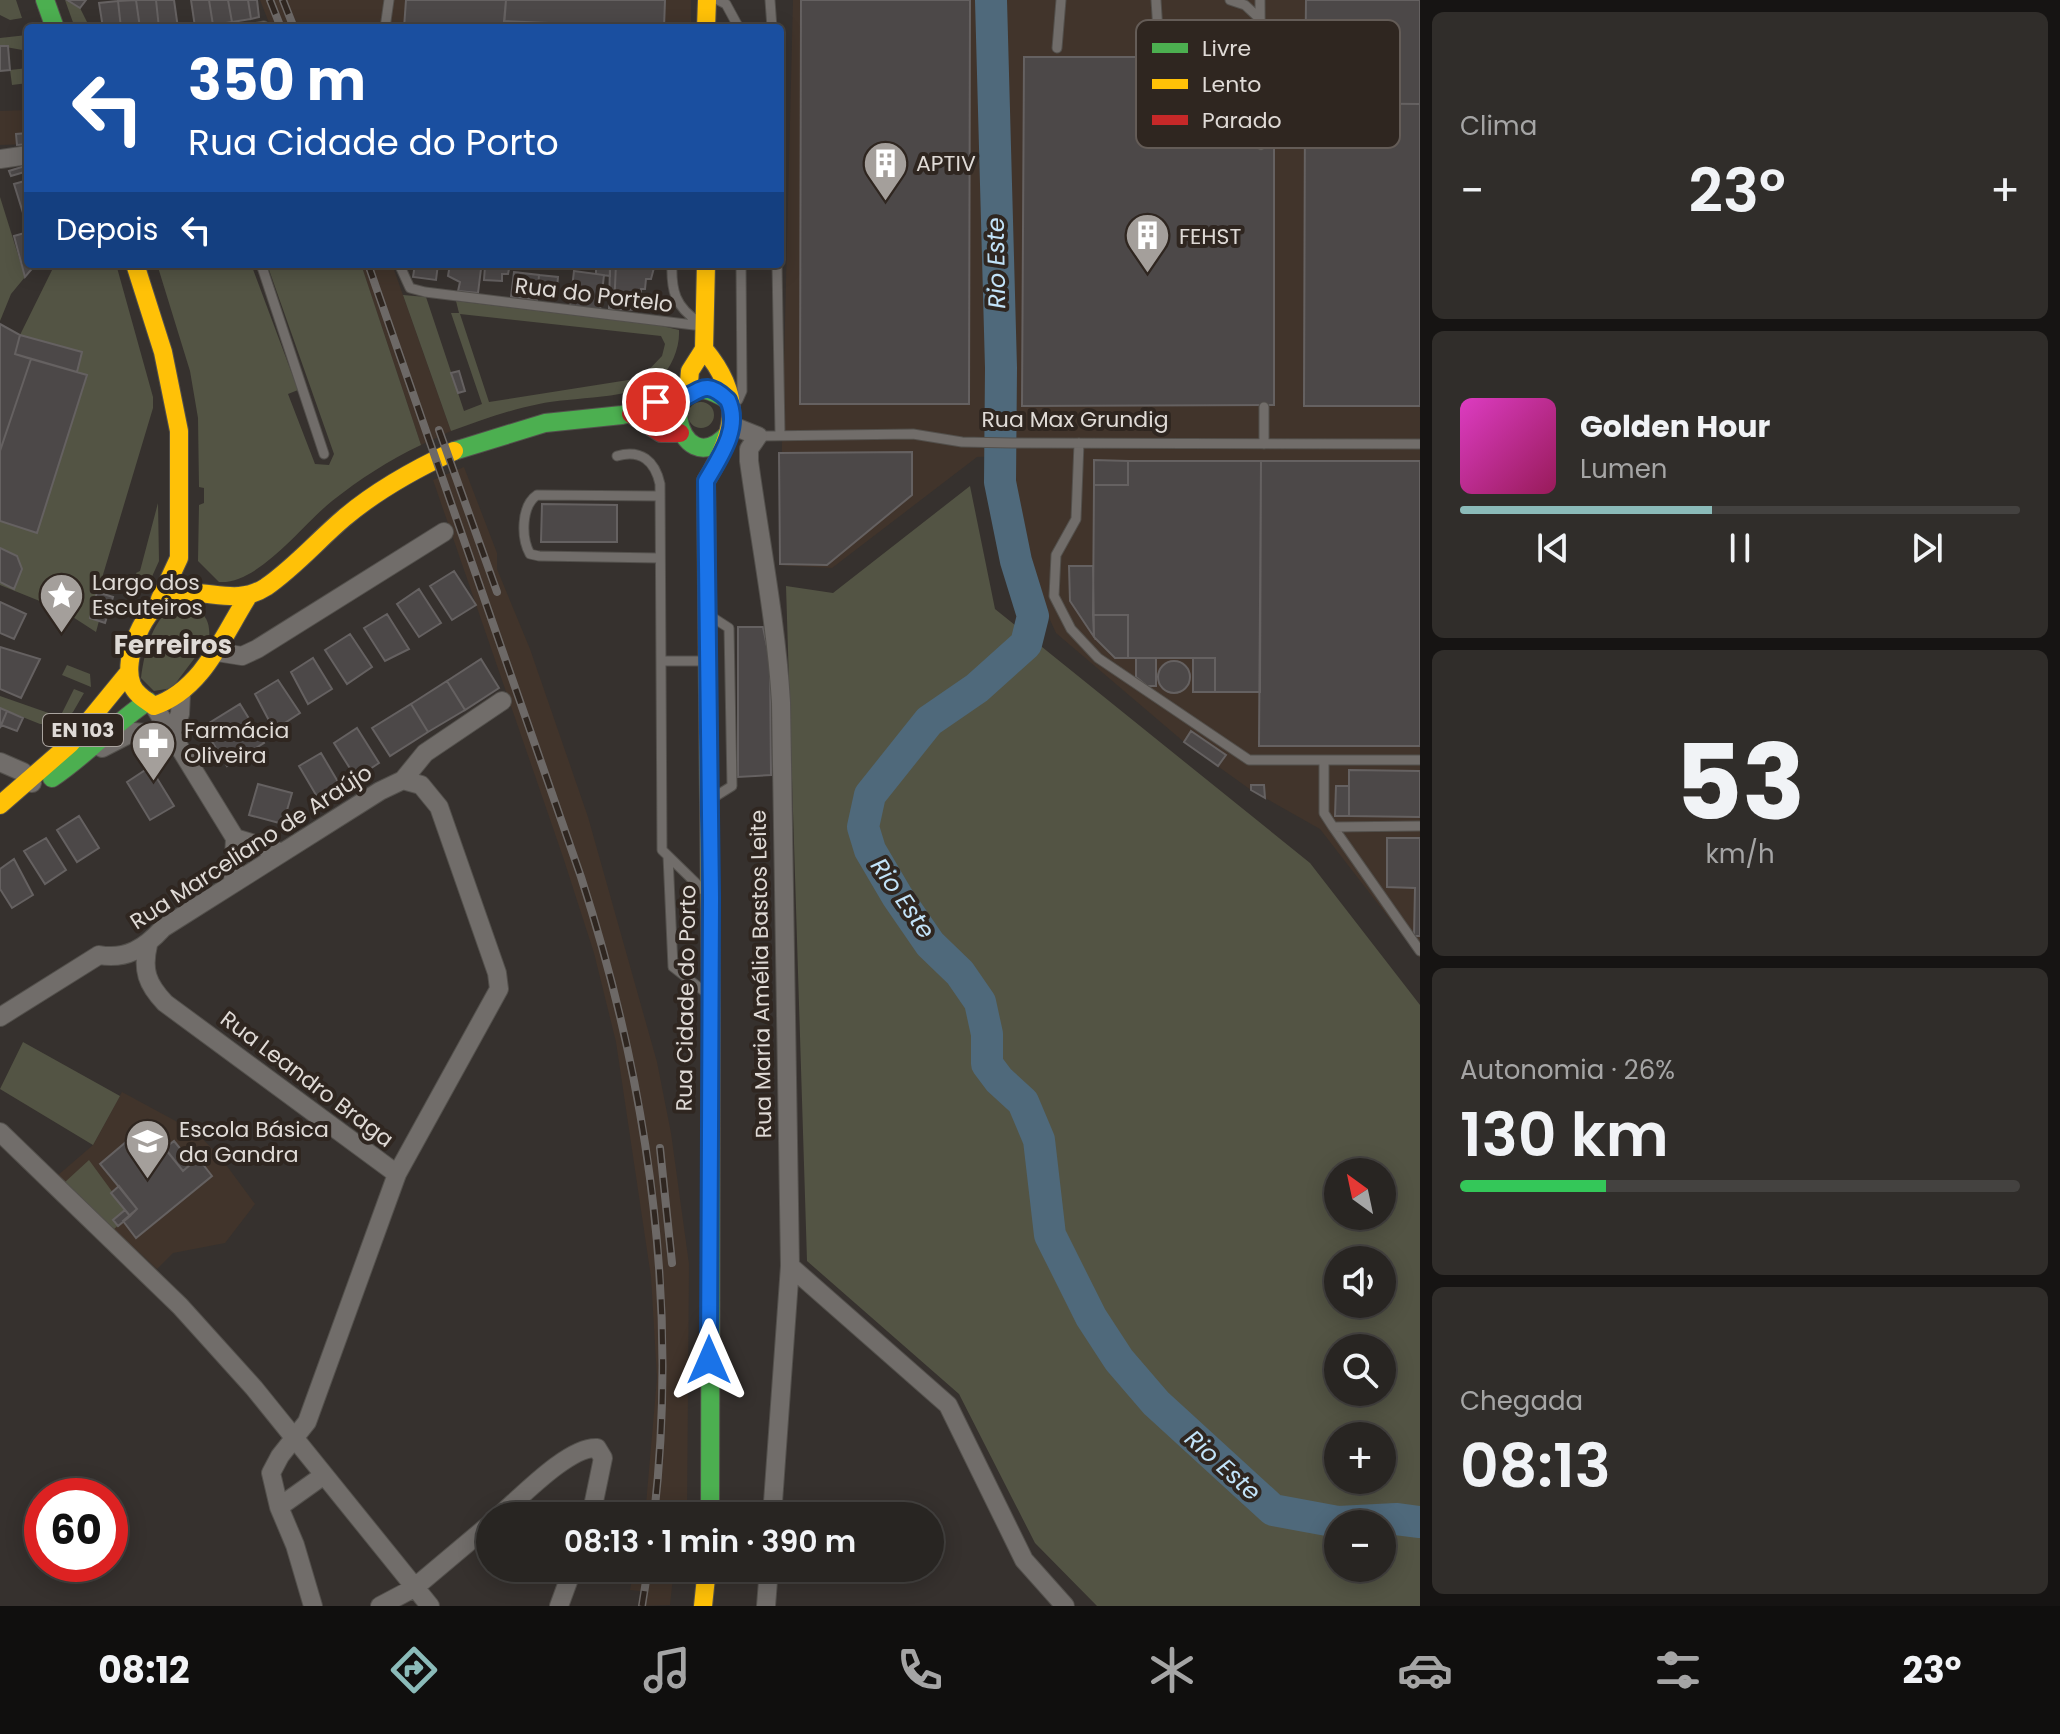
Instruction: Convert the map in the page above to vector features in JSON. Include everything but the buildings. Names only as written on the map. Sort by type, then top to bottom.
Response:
[{"type":"main road","points":[[45,0],[54,24]]},
{"type":"main road","points":[[706,24],[707,0]]},
{"type":"main road","name":"EN 103","points":[[0,805],[32,783],[99,714],[129,672],[142,629],[179,558],[179,431],[163,352],[136,268]]},
{"type":"main road","name":"Rua Cidade do Porto","points":[[706,268],[704,349],[690,371],[684,397],[675,415],[690,458],[706,481]]},
{"type":"main road","points":[[631,414],[661,433],[715,445],[731,417],[720,372],[704,349]]},
{"type":"main road","points":[[224,633],[247,598],[281,576],[354,509],[424,464],[470,444],[529,426],[575,417],[631,414],[656,402],[710,388],[731,417]]},
{"type":"main road","name":"Rua Cidade do Porto","points":[[710,1502],[712,997],[706,481],[731,417]]},
{"type":"main road","name":"EN 103","points":[[32,783],[48,781],[85,756],[91,745],[112,725],[151,704],[172,701],[217,652],[224,633],[223,619],[202,596],[179,558]]},
{"type":"main road","points":[[160,599],[173,593],[247,598]]},
{"type":"main road","points":[[129,672],[136,693],[151,704]]},
{"type":"main road","points":[[703,1606],[706,1582]]},
{"type":"street","points":[[0,159],[24,156]]},
{"type":"street","name":"Rua Max Grundig","points":[[731,417],[758,436]]},
{"type":"street","name":"Rua Maria Amélia Bastos Leite","points":[[758,436],[749,449],[749,461],[765,584],[777,638],[781,702],[790,1266],[773,1502]]},
{"type":"street","points":[[217,652],[242,656],[257,649],[444,532]]},
{"type":"street","points":[[170,735],[180,714],[181,694]]},
{"type":"street","name":"Rua Marceliano de Araújo","points":[[0,1017],[99,955],[117,958],[148,945],[163,928],[233,882],[403,780],[425,753],[502,701]]},
{"type":"street","points":[[151,704],[235,838],[233,882]]},
{"type":"street","points":[[85,756],[133,732],[170,735]]},
{"type":"street","points":[[0,762],[23,772],[32,783]]},
{"type":"street","points":[[313,1606],[295,1545],[279,1507],[271,1473],[307,1422],[397,1174],[491,1008],[499,981],[439,807],[421,785],[403,780]]},
{"type":"street","points":[[235,838],[280,852]]},
{"type":"street","name":"Rua Leandro Braga","points":[[148,945],[143,964],[147,978],[165,1003],[397,1174]]},
{"type":"street","points":[[0,1132],[180,1306],[296,1436],[430,1606]]},
{"type":"street","points":[[790,1266],[948,1405],[1024,1560],[1065,1606]]},
{"type":"street","points":[[516,1502],[567,1459],[586,1448],[597,1448],[603,1458],[594,1502]]},
{"type":"street","points":[[279,1507],[324,1475]]},
{"type":"street","points":[[380,1606],[414,1588],[476,1536]]},
{"type":"street","points":[[559,1606],[568,1582]]},
{"type":"street","points":[[766,1606],[768,1582]]},
{"type":"lane","points":[[386,24],[389,0]]},
{"type":"lane","points":[[718,0],[726,4],[737,24]]},
{"type":"lane","points":[[770,0],[772,24]]},
{"type":"lane","points":[[1057,48],[1061,0]]},
{"type":"lane","points":[[1156,0],[1157,20]]},
{"type":"lane","points":[[1230,0],[1253,10],[1259,20]]},
{"type":"lane","points":[[262,268],[324,454]]},
{"type":"lane","name":"Rua do Portelo","points":[[401,268],[410,288],[425,292],[706,326]]},
{"type":"lane","points":[[672,268],[672,292],[677,301],[690,316],[706,326]]},
{"type":"lane","points":[[731,417],[742,391],[741,268]]},
{"type":"lane","points":[[777,268],[780,434]]},
{"type":"lane","points":[[1264,407],[1264,444]]},
{"type":"lane","name":"Rua Max Grundig","points":[[758,436],[913,434],[982,443],[1420,444]]},
{"type":"lane","points":[[1079,443],[1076,519],[1056,555],[1054,596],[1071,629],[1098,658],[1239,756],[1261,762],[1420,760]]},
{"type":"lane","points":[[617,456],[628,453],[647,458],[657,469],[660,496],[662,850],[711,898]]},
{"type":"lane","points":[[659,558],[530,554],[525,545],[525,509],[537,495],[660,496]]},
{"type":"lane","points":[[707,614],[729,628],[730,644],[732,786],[710,800]]},
{"type":"lane","points":[[661,661],[709,661]]},
{"type":"lane","points":[[1324,762],[1324,813],[1420,951]]},
{"type":"lane","points":[[1333,827],[1420,826]]},
{"type":"lane","points":[[668,856],[673,967],[712,997]]},
{"type":"shaded area","points":[[260,0],[691,0],[691,24],[269,24]]},
{"type":"shaded area","points":[[793,0],[1420,0],[1420,958],[1320,829],[1251,790],[1184,742],[1056,633],[1041,600],[1009,456],[977,457],[832,568],[779,565]]},
{"type":"shaded area","points":[[24,110],[24,144],[0,145],[0,111]]},
{"type":"shaded area","points":[[362,268],[393,268],[451,431],[421,445]]},
{"type":"shaded area","points":[[464,467],[497,553],[497,569],[530,649],[588,817],[657,1062],[671,1133],[689,1264],[687,1502],[646,1502],[657,1378],[651,1277],[616,1042],[594,953],[433,480]]},
{"type":"shaded area","name":"Escola Básica da Gandra","points":[[122,1092],[196,1132],[221,1158],[255,1204],[225,1243],[173,1253],[157,1269],[57,1176],[93,1145]]},
{"type":"shaded area","points":[[631,1582],[672,1582],[670,1605],[638,1606],[641,1591],[630,1590]]},
{"type":"green space","points":[[0,0],[16,0],[22,18],[10,20],[0,15]]},
{"type":"green space","points":[[65,0],[80,8],[88,24],[74,24]]},
{"type":"green space","points":[[24,35],[24,50],[0,46],[0,38]]},
{"type":"green space","points":[[24,68],[24,84],[12,85],[10,70]]},
{"type":"green space","points":[[0,197],[25,277],[11,294],[0,321]]},
{"type":"green space","points":[[53,268],[117,268],[153,397],[153,408],[90,618],[99,621],[96,632],[62,610],[0,585],[0,582],[14,589],[22,569],[17,556],[0,548],[0,521],[37,532],[87,376],[77,372],[82,352],[20,335]]},
{"type":"green space","points":[[158,268],[252,268],[298,390],[288,394],[315,464],[329,465],[334,454],[268,268],[362,268],[421,445],[353,485],[320,511],[264,564],[234,580],[219,582],[198,561],[199,505],[204,503],[204,488],[199,487],[198,418],[190,371]]},
{"type":"green space","points":[[403,295],[426,297],[464,411],[482,404],[451,313],[459,313],[456,301],[679,330],[677,350],[671,363],[664,375],[649,386],[619,394],[528,406],[451,431]],"holes":[[[460,314],[661,336],[665,344],[662,356],[641,378],[489,402]]]},
{"type":"green space","points":[[701,402],[710,406],[714,415],[710,424],[701,428],[692,424],[688,415],[692,406]]},
{"type":"green space","points":[[970,486],[995,609],[1310,863],[1420,1005],[1420,1606],[1097,1606],[1035,1543],[959,1394],[807,1261],[786,586],[833,593]]},
{"type":"green space","points":[[158,503],[159,561],[150,581],[142,585],[136,573],[140,571]]},
{"type":"green space","points":[[173,605],[200,612],[208,622],[209,639],[172,688],[154,691],[141,678],[145,657],[154,629]]},
{"type":"green space","points":[[67,665],[90,674],[91,687],[62,675]]},
{"type":"green space","points":[[74,689],[84,693],[73,712],[58,725],[40,724],[0,708],[0,696],[60,717]]},
{"type":"green space","points":[[23,1042],[120,1096],[93,1145],[0,1089]]},
{"type":"green space","points":[[89,1160],[130,1216],[114,1229],[64,1183]]},
{"type":"waterway","name":"Rio Este","points":[[991,0],[1001,368],[1000,482],[1016,561],[1033,616],[1026,644],[977,688],[929,721],[870,795],[863,827],[870,850],[897,896],[930,944],[960,973],[980,1002],[987,1034],[987,1064],[1023,1102],[1039,1140],[1050,1235],[1091,1317],[1119,1360],[1156,1403],[1273,1510],[1338,1522],[1396,1519],[1420,1522]]},
{"type":"railway","points":[[270,0],[279,24]]},
{"type":"railway","points":[[283,0],[292,24]]},
{"type":"railway","points":[[369,268],[581,877],[624,1034],[640,1113],[660,1273],[663,1353],[655,1502]]},
{"type":"railway","points":[[439,430],[497,592]]},
{"type":"railway","points":[[660,1148],[672,1263]]},
{"type":"railway","points":[[642,1606],[646,1582]]},
{"type":"traffic: fast","points":[[45,0],[54,24]]},
{"type":"traffic: fast","points":[[728,400],[703,389],[687,392],[679,404],[679,420],[684,435],[695,446],[710,446],[729,433]]},
{"type":"traffic: fast","points":[[454,451],[545,423],[622,415],[680,401]]},
{"type":"traffic: fast","points":[[52,778],[148,701]]},
{"type":"traffic: fast","points":[[710,1502],[711,1017]]},
{"type":"traffic: slow","points":[[706,24],[707,0]]},
{"type":"traffic: slow","points":[[136,268],[163,352],[179,431],[179,558],[160,599]]},
{"type":"traffic: slow","points":[[688,393],[690,371],[704,349],[706,268]]},
{"type":"traffic: slow","points":[[704,349],[725,383],[731,414],[724,446],[706,481],[711,1017]]},
{"type":"traffic: slow","points":[[247,598],[209,661],[185,688],[154,706],[136,692],[129,674],[133,648],[144,621],[161,601],[183,593],[242,596],[266,587],[370,498],[454,451]]},
{"type":"traffic: slow","points":[[0,805],[70,744],[129,672]]},
{"type":"traffic: slow","points":[[703,1606],[706,1582]]},
{"type":"traffic: jam","points":[[631,414],[661,433],[680,433]]},
{"type":"place","name":"APTIV","points":[[885,202]]},
{"type":"place","name":"FEHST","points":[[1148,275]]},
{"type":"place","name":"Largo dos Escuteiros","points":[[61,634]]},
{"type":"place","name":"Farmácia Oliveira","points":[[153,782]]},
{"type":"place","name":"Escola Básica da Gandra","points":[[148,1181]]},
{"type":"district","name":"Ferreiros","points":[[173,645]]},
{"type":"route","points":[[656,402],[668,399],[680,401],[699,388],[710,388],[728,400],[734,418],[721,456],[706,481],[712,997],[709,1360]]}]
